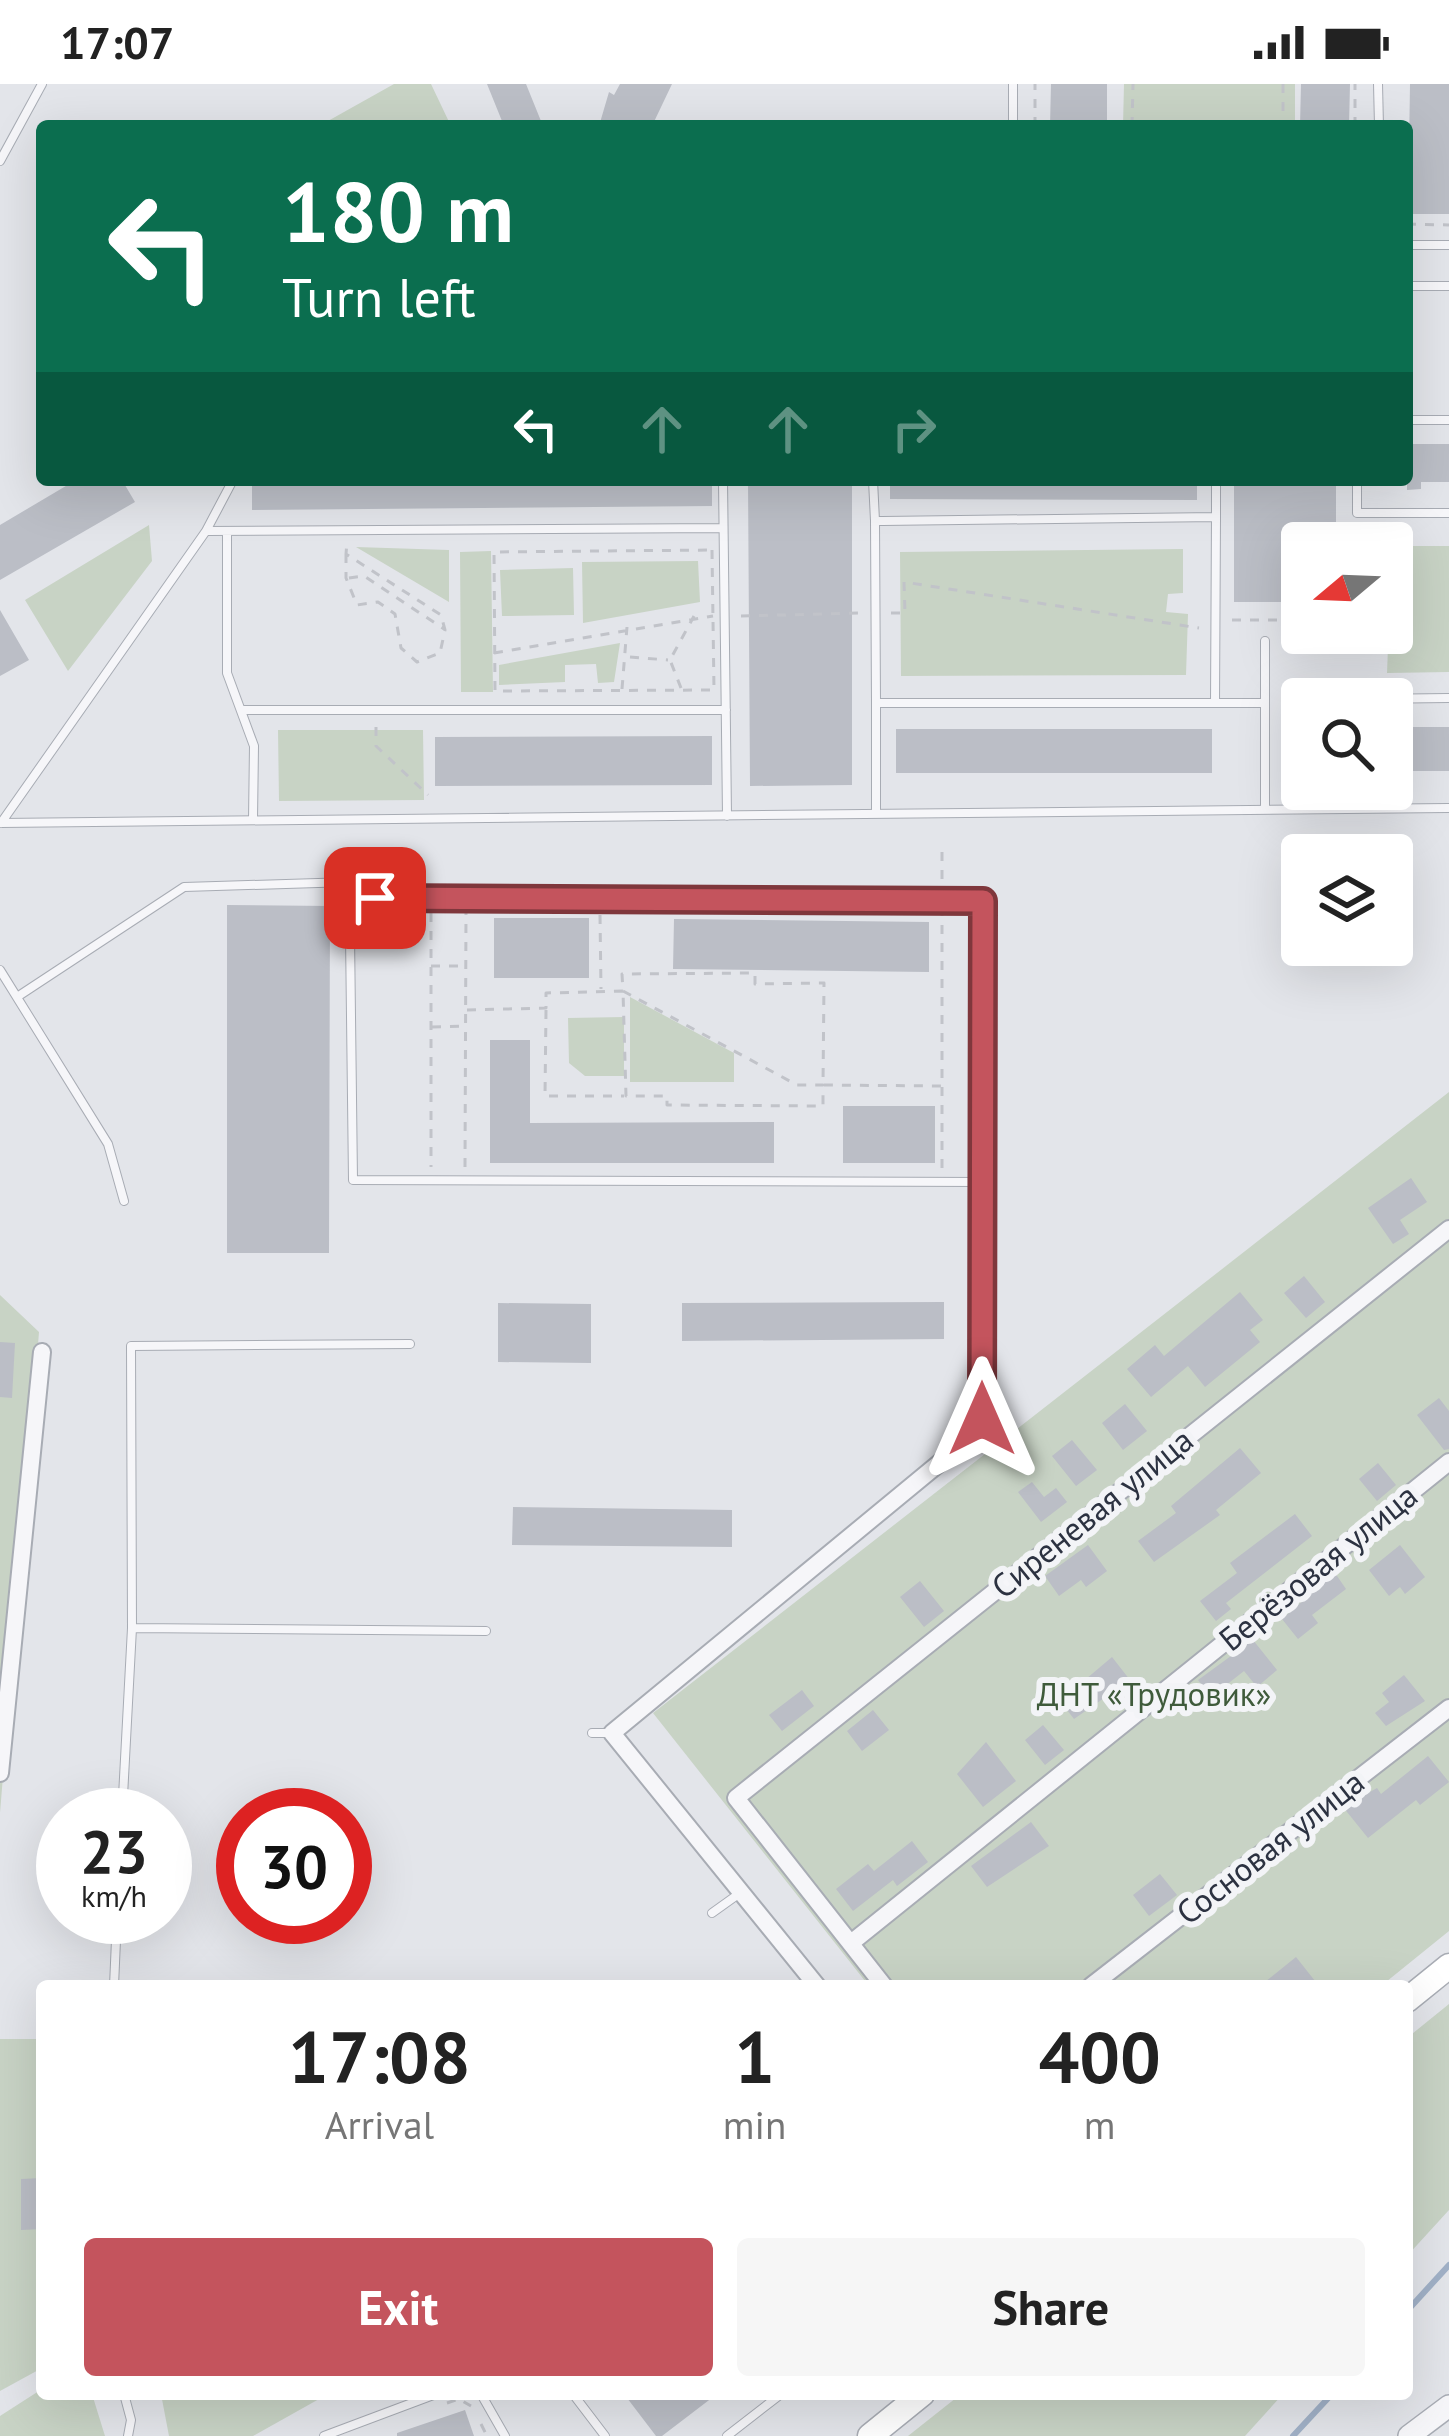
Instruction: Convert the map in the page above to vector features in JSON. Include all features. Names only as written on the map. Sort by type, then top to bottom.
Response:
[{"type":"main road","points":[[1413,1995],[1449,1966]]},
{"type":"main road","points":[[870,2436],[915,2400]]},
{"type":"street","points":[[812,1980],[612,1733],[971,1437],[982,1419],[983,901]]},
{"type":"street","name":"Сиреневая улица","points":[[851,1943],[736,1798],[1449,1229]]},
{"type":"street","points":[[0,1773],[42,1352]]},
{"type":"street","name":"Берёзовая улица","points":[[851,1943],[1449,1462]]},
{"type":"street","name":"Сосновая улица","points":[[1099,1980],[1449,1708]]},
{"type":"street","points":[[851,1943],[879,1980]]},
{"type":"street","points":[[1409,2436],[1449,2405]]},
{"type":"lane","points":[[0,161],[42,84]]},
{"type":"lane","points":[[1013,84],[1013,120]]},
{"type":"lane","points":[[1378,84],[1378,120]]},
{"type":"lane","points":[[1413,245],[1449,245]]},
{"type":"lane","points":[[1413,286],[1449,286]]},
{"type":"lane","points":[[1413,420],[1449,420]]},
{"type":"lane","points":[[230,486],[206,531],[1,823],[1449,808]]},
{"type":"lane","points":[[723,486],[719,616],[727,816]]},
{"type":"lane","points":[[873,486],[876,814]]},
{"type":"lane","points":[[1215,703],[1216,486]]},
{"type":"lane","points":[[1357,486],[1357,513],[1449,513]]},
{"type":"lane","points":[[875,521],[1216,517]]},
{"type":"lane","points":[[206,531],[723,528]]},
{"type":"lane","points":[[226,531],[227,673],[254,746],[253,820]]},
{"type":"lane","points":[[1264,810],[1265,641]]},
{"type":"lane","points":[[1413,698],[1449,698]]},
{"type":"lane","points":[[875,703],[1265,703]]},
{"type":"lane","points":[[242,710],[725,710]]},
{"type":"lane","points":[[349,853],[353,1180],[982,1182]]},
{"type":"lane","points":[[17,997],[184,887],[350,882]]},
{"type":"lane","points":[[350,898],[983,901]]},
{"type":"lane","points":[[0,970],[108,1144],[124,1201]]},
{"type":"lane","points":[[123,1788],[131,1628],[131,1346],[410,1344]]},
{"type":"lane","points":[[131,1628],[486,1631]]},
{"type":"lane","points":[[592,1733],[612,1733]]},
{"type":"lane","points":[[712,1912],[741,1892]]},
{"type":"lane","points":[[114,1980],[116,1944]]},
{"type":"lane","points":[[126,2400],[131,2420],[128,2436]]},
{"type":"lane","points":[[324,2436],[420,2400]]},
{"type":"lane","points":[[484,2400],[505,2436]]},
{"type":"lane","points":[[578,2400],[605,2436]]},
{"type":"lane","points":[[727,2436],[773,2400]]},
{"type":"path","points":[[1035,84],[1035,120]]},
{"type":"path","points":[[1132,120],[1133,84]]},
{"type":"path","points":[[1283,84],[1283,120]]},
{"type":"path","points":[[1355,84],[1355,120]]},
{"type":"path","points":[[1413,224],[1449,225]]},
{"type":"path","points":[[346,554],[441,615],[445,630],[440,652],[417,662],[401,648],[395,614],[378,602],[357,605],[346,578],[346,554],[347,531]]},
{"type":"path","points":[[712,550],[719,616],[714,690],[496,692],[494,552],[712,550]]},
{"type":"path","points":[[346,578],[364,576],[445,630]]},
{"type":"path","points":[[494,653],[694,616],[905,613],[904,582],[1191,630],[1215,623],[1281,621]]},
{"type":"path","points":[[670,660],[694,616]]},
{"type":"path","points":[[622,690],[627,628]]},
{"type":"path","points":[[626,657],[670,660]]},
{"type":"path","points":[[670,660],[682,690]]},
{"type":"path","points":[[376,727],[376,746],[428,795]]},
{"type":"path","points":[[942,852],[942,1172]]},
{"type":"path","points":[[431,898],[431,1171],[465,1170],[466,912]]},
{"type":"path","points":[[601,912],[601,991]]},
{"type":"path","points":[[431,966],[466,966]]},
{"type":"path","points":[[626,1096],[623,991],[622,974],[755,973],[754,984],[824,983],[823,1085],[823,1106],[667,1105],[667,1096],[626,1096],[545,1096],[546,993],[623,991],[797,1085],[823,1085],[942,1085]]},
{"type":"path","points":[[466,1010],[546,1008]]},
{"type":"path","points":[[431,1027],[466,1026]]},
{"type":"path","points":[[438,2406],[456,2400]]},
{"type":"path","points":[[461,2400],[473,2407],[487,2436]]},
{"type":"green space","points":[[394,84],[431,84],[448,120],[330,120]]},
{"type":"green space","points":[[1124,84],[1295,84],[1295,120],[1123,120]]},
{"type":"green space","points":[[149,525],[152,561],[68,671],[25,600]]},
{"type":"green space","points":[[1413,546],[1449,546],[1449,672],[1387,673],[1388,654],[1413,654]]},
{"type":"green space","points":[[356,547],[449,550],[449,602]]},
{"type":"green space","points":[[1183,549],[1183,593],[1168,594],[1166,612],[1188,614],[1186,675],[901,676],[900,552]]},
{"type":"green space","points":[[491,551],[493,692],[461,692],[460,552]]},
{"type":"green space","points":[[698,561],[700,602],[583,623],[582,562]]},
{"type":"green space","points":[[573,568],[574,615],[502,616],[500,570]]},
{"type":"green space","points":[[620,643],[614,682],[598,683],[596,664],[565,665],[565,682],[499,685],[499,665]]},
{"type":"green space","points":[[278,730],[423,730],[424,800],[279,801]]},
{"type":"green space","points":[[630,997],[734,1053],[734,1082],[630,1082]]},
{"type":"green space","points":[[624,1017],[624,1076],[585,1076],[569,1063],[568,1018]]},
{"type":"green space","name":"ДНТ «Трудовик»","points":[[1449,1092],[1449,1931],[1388,1980],[864,1980],[653,1713]]},
{"type":"green space","points":[[0,1295],[39,1332],[0,1813]]},
{"type":"green space","points":[[1449,2004],[1449,2210],[1413,2249],[1413,2033]]},
{"type":"green space","points":[[0,2039],[36,2039],[36,2371],[0,2391]]},
{"type":"green space","points":[[36,2393],[36,2400],[94,2400],[105,2436],[0,2436],[0,2416]]},
{"type":"green space","points":[[162,2400],[317,2400],[253,2436],[169,2436]]},
{"type":"green space","points":[[953,2400],[1278,2400],[1245,2436],[908,2436]]},
{"type":"building","points":[[487,84],[526,84],[541,120],[502,120]]},
{"type":"building","points":[[620,84],[672,84],[655,120],[601,120],[609,92],[614,95]]},
{"type":"building","points":[[1051,84],[1107,84],[1107,120],[1050,120]]},
{"type":"building","points":[[1301,84],[1350,84],[1349,120],[1300,120]]},
{"type":"building","points":[[1410,84],[1449,84],[1449,214],[1413,214]]},
{"type":"building","points":[[1413,444],[1449,444],[1449,482],[1421,482],[1421,489],[1407,490],[1413,486]]},
{"type":"building","points":[[66,486],[126,486],[135,502],[0,580],[0,525]]},
{"type":"building","points":[[252,486],[712,486],[712,506],[252,510]]},
{"type":"building","points":[[748,486],[852,486],[852,785],[750,786]]},
{"type":"building","points":[[890,486],[1197,486],[1197,500],[890,499]]},
{"type":"building","points":[[1234,486],[1336,486],[1336,522],[1281,522],[1281,602],[1234,602]]},
{"type":"building","points":[[0,610],[29,660],[0,676]]},
{"type":"building","points":[[1413,727],[1449,727],[1449,771],[1413,771]]},
{"type":"building","points":[[896,729],[1212,729],[1212,773],[896,773]]},
{"type":"building","points":[[712,736],[712,785],[435,786],[435,737]]},
{"type":"building","points":[[227,905],[330,906],[329,1253],[227,1253]]},
{"type":"building","points":[[494,918],[589,918],[589,978],[494,978]]},
{"type":"building","points":[[674,919],[929,922],[929,972],[673,969]]},
{"type":"building","points":[[490,1040],[530,1040],[530,1123],[774,1122],[774,1163],[490,1163]]},
{"type":"building","points":[[843,1106],[935,1106],[935,1163],[843,1163]]},
{"type":"building","points":[[1411,1178],[1427,1202],[1400,1220],[1409,1234],[1393,1244],[1368,1208]]},
{"type":"building","points":[[1304,1276],[1325,1302],[1306,1318],[1284,1293]]},
{"type":"building","points":[[1240,1292],[1263,1320],[1250,1330],[1260,1342],[1205,1387],[1188,1366],[1151,1397],[1127,1369],[1155,1345],[1164,1356]]},
{"type":"building","points":[[944,1302],[944,1339],[682,1341],[682,1303]]},
{"type":"building","points":[[498,1303],[591,1304],[591,1363],[498,1362]]},
{"type":"building","points":[[0,1342],[15,1343],[12,1398],[0,1397]]},
{"type":"building","points":[[1439,1398],[1449,1411],[1449,1449],[1444,1450],[1417,1415]]},
{"type":"building","points":[[1125,1404],[1147,1431],[1123,1450],[1102,1423]]},
{"type":"building","points":[[1072,1440],[1097,1470],[1076,1486],[1052,1456]]},
{"type":"building","points":[[1240,1448],[1261,1473],[1216,1510],[1220,1515],[1154,1562],[1138,1541],[1176,1513],[1171,1506]]},
{"type":"building","points":[[1378,1463],[1396,1485],[1377,1501],[1359,1479]]},
{"type":"building","points":[[1032,1482],[1044,1497],[1056,1488],[1067,1502],[1041,1522],[1018,1492]]},
{"type":"building","points":[[513,1507],[732,1510],[732,1547],[512,1545]]},
{"type":"building","points":[[1295,1514],[1312,1536],[1226,1603],[1231,1609],[1216,1621],[1200,1601],[1237,1573],[1230,1563]]},
{"type":"building","points":[[1088,1545],[1107,1571],[1086,1587],[1081,1580],[1059,1596],[1045,1576]]},
{"type":"building","points":[[1400,1545],[1425,1577],[1405,1594],[1400,1587],[1389,1596],[1369,1570]]},
{"type":"building","points":[[1335,1573],[1346,1589],[1312,1615],[1318,1623],[1298,1639],[1282,1619]]},
{"type":"building","points":[[920,1581],[944,1611],[924,1627],[900,1597]]},
{"type":"building","points":[[1253,1640],[1277,1670],[1257,1687],[1244,1671],[1211,1697],[1198,1680]]},
{"type":"building","points":[[1112,1657],[1130,1680],[1074,1719],[1060,1701]]},
{"type":"building","points":[[1404,1675],[1425,1701],[1386,1726],[1375,1713],[1389,1702],[1382,1693]]},
{"type":"building","points":[[802,1690],[814,1706],[782,1731],[769,1715]]},
{"type":"building","points":[[873,1710],[889,1730],[862,1751],[847,1731]]},
{"type":"building","points":[[1043,1725],[1064,1750],[1045,1765],[1025,1740]]},
{"type":"building","points":[[986,1742],[1016,1781],[983,1807],[957,1774]]},
{"type":"building","points":[[1428,1756],[1449,1782],[1420,1805],[1416,1800],[1368,1838],[1343,1807],[1377,1788],[1381,1794]]},
{"type":"building","points":[[1031,1822],[1049,1846],[987,1887],[971,1866]]},
{"type":"building","points":[[912,1841],[928,1862],[897,1886],[893,1880],[853,1911],[836,1889],[868,1864],[874,1871]]},
{"type":"building","points":[[1160,1874],[1177,1895],[1149,1916],[1133,1895]]},
{"type":"building","points":[[1296,1957],[1314,1980],[1267,1980]]},
{"type":"building","points":[[36,2178],[36,2229],[21,2230],[21,2179]]},
{"type":"building","points":[[629,2400],[709,2400],[662,2436],[656,2436]]},
{"type":"building","points":[[465,2410],[474,2436],[397,2436],[397,2433]]},
{"type":"waterway","points":[[1413,2304],[1449,2265]]},
{"type":"waterway","points":[[1293,2436],[1326,2400]]},
{"type":"route","points":[[375,898],[983,901],[982,1419]]}]
